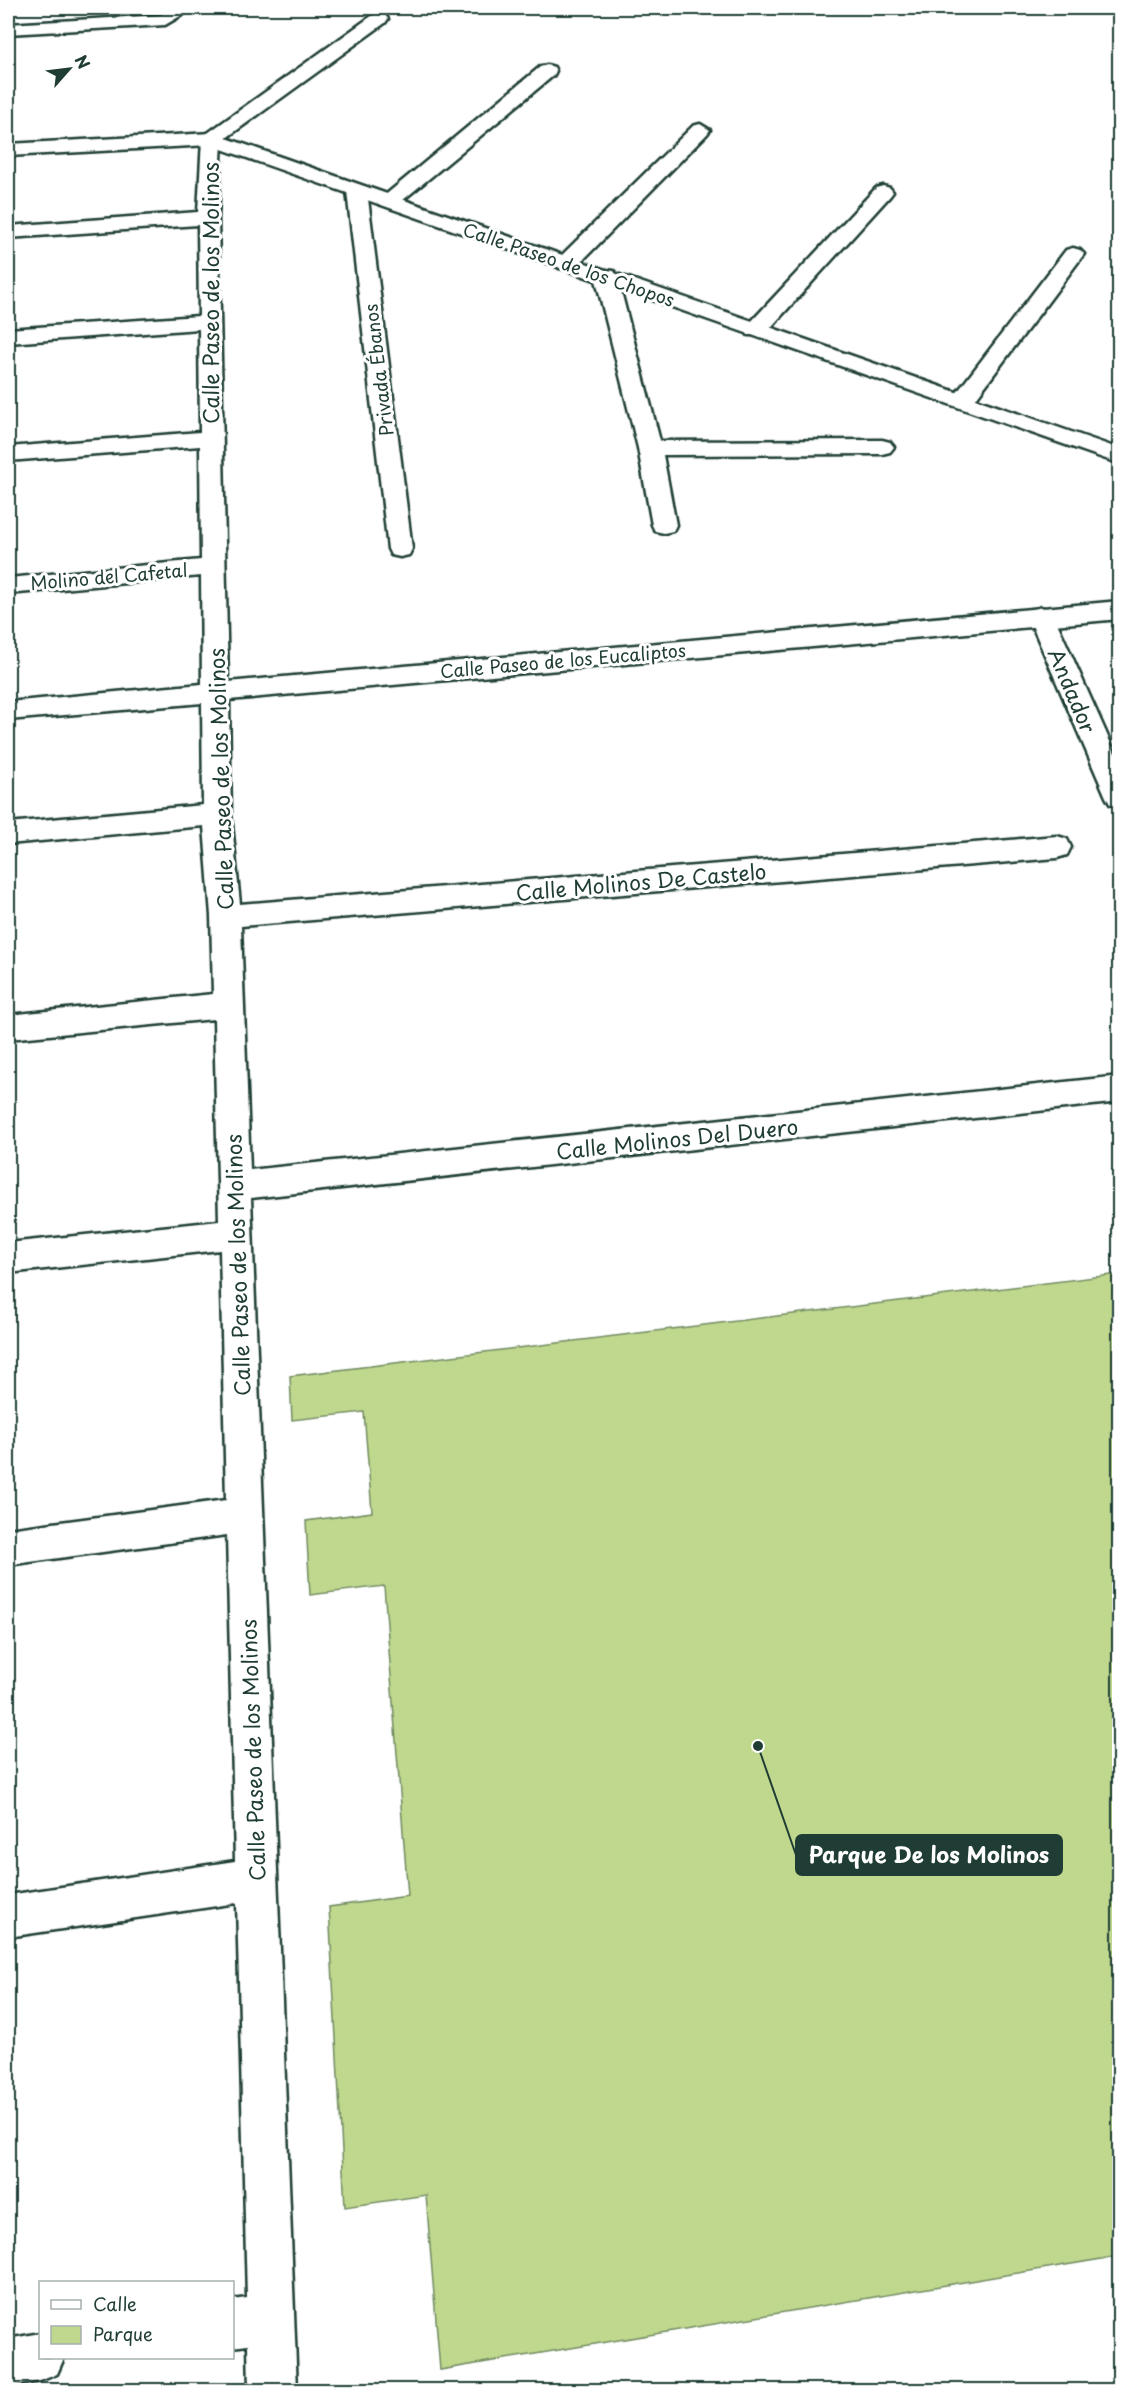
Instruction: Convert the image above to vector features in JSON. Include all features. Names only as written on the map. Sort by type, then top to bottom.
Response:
[{"type":"street","points":[[8,29],[165,20],[184,8]]},
{"type":"street","points":[[212,139],[380,19]]},
{"type":"street","points":[[390,201],[547,71]]},
{"type":"street","points":[[567,263],[700,130]]},
{"type":"street","name":"Calle Paseo de los Chopos","points":[[8,150],[212,139],[756,330],[963,400],[1119,457]]},
{"type":"street","name":"Calle Paseo de los Molinos","points":[[212,139],[208,218],[209,438],[211,567],[217,691],[217,814],[226,916],[257,1879],[252,2320],[273,2391]]},
{"type":"street","name":"Privada Ébanos","points":[[357,191],[400,549]]},
{"type":"street","points":[[756,330],[883,192]]},
{"type":"street","points":[[8,232],[208,218]]},
{"type":"street","points":[[963,400],[1072,255]]},
{"type":"street","points":[[606,276],[650,448],[664,525]]},
{"type":"street","points":[[8,336],[209,322]]},
{"type":"street","points":[[8,454],[209,438]]},
{"type":"street","points":[[650,448],[882,447]]},
{"type":"street","name":"Molino del Cafetal","points":[[8,586],[211,567]]},
{"type":"street","name":"Calle Paseo de los Eucaliptos","points":[[8,711],[1119,610]]},
{"type":"street","name":"Andador","points":[[1041,616],[1119,797]]},
{"type":"street","points":[[8,834],[217,814]]},
{"type":"street","name":"Calle Molinos De Castelo","points":[[226,916],[1057,847]]},
{"type":"street","points":[[8,1027],[228,1005]]},
{"type":"street","name":"Calle Molinos Del Duero","points":[[235,1186],[1119,1089]]},
{"type":"street","points":[[8,1258],[236,1234]]},
{"type":"street","points":[[8,1547],[245,1515]]},
{"type":"street","points":[[8,1916],[257,1879]]},
{"type":"street","points":[[8,2363],[39,2357]]},
{"type":"green space","points":[[1119,1274],[1119,2256],[440,2370],[426,2195],[345,2207],[329,1907],[408,1896],[384,1586],[310,1595],[306,1521],[372,1512],[364,1412],[292,1420],[290,1376]]},
{"type":"place","name":"Parque De los Molinos","points":[[758,1746]]}]
